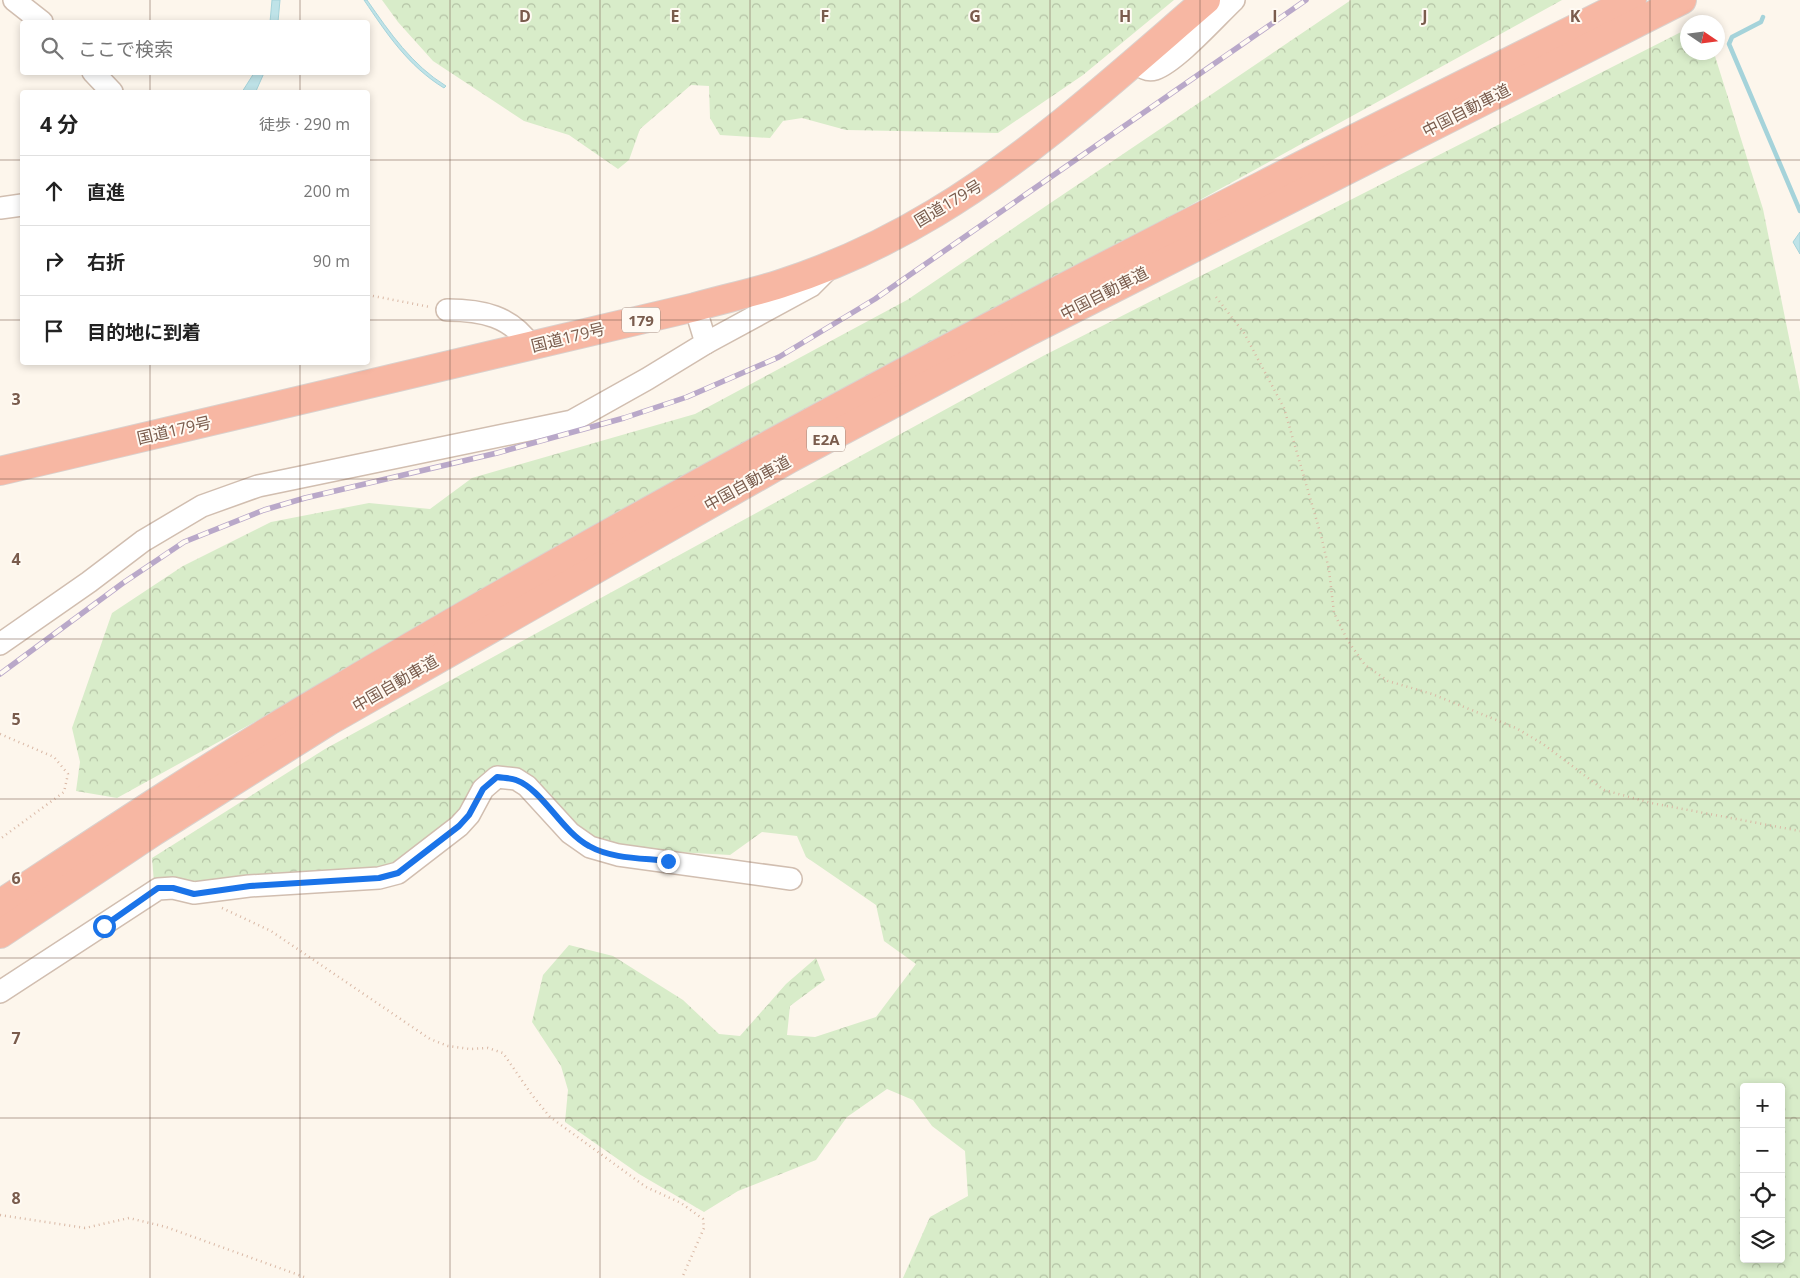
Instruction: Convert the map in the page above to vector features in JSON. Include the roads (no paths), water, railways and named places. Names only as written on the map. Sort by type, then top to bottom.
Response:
[{"type":"highway","name":"国道179号","points":[[0,471],[696,307],[780,284],[832,264],[934,214],[980,184],[1134,61],[1206,0]]},
{"type":"highway","name":"中国自動車道","points":[[0,904],[305,709],[484,604],[775,441],[1020,310],[1262,185],[1632,0]]},
{"type":"highway","name":"中国自動車道","points":[[0,934],[153,832],[329,721],[495,624],[789,459],[1028,332],[1682,0]]},
{"type":"street","points":[[14,0],[39,20]]},
{"type":"street","points":[[1134,61],[1146,70],[1155,69],[1170,61],[1234,0]]},
{"type":"street","points":[[96,75],[110,90]]},
{"type":"street","points":[[0,208],[20,205]]},
{"type":"street","points":[[0,644],[89,582],[143,540],[202,506],[258,486],[572,420],[648,379],[706,343],[811,286],[832,264]]},
{"type":"street","points":[[696,307],[706,343]]},
{"type":"street","points":[[447,310],[462,310],[502,318],[516,327],[531,346]]},
{"type":"street","points":[[0,992],[158,888],[173,888],[194,894],[250,886],[379,878],[398,873],[459,826],[469,815],[483,789],[497,777],[516,779],[527,786],[570,833],[590,847],[618,855],[791,879]]},
{"type":"water","points":[[272,0],[280,0],[278,20],[270,20]]},
{"type":"water","points":[[364,0],[367,0],[402,48],[434,78],[446,86],[444,88],[420,70],[399,48]]},
{"type":"water","points":[[253,75],[263,75],[256,90],[243,90]]},
{"type":"water","points":[[1800,232],[1800,254],[1793,242]]},
{"type":"waterway","points":[[1763,17],[1761,22],[1732,37],[1729,44],[1800,211]]},
{"type":"railway","points":[[0,674],[123,583],[184,542],[264,510],[305,498],[497,453],[624,418],[687,397],[779,357],[875,299],[1306,0]]}]
